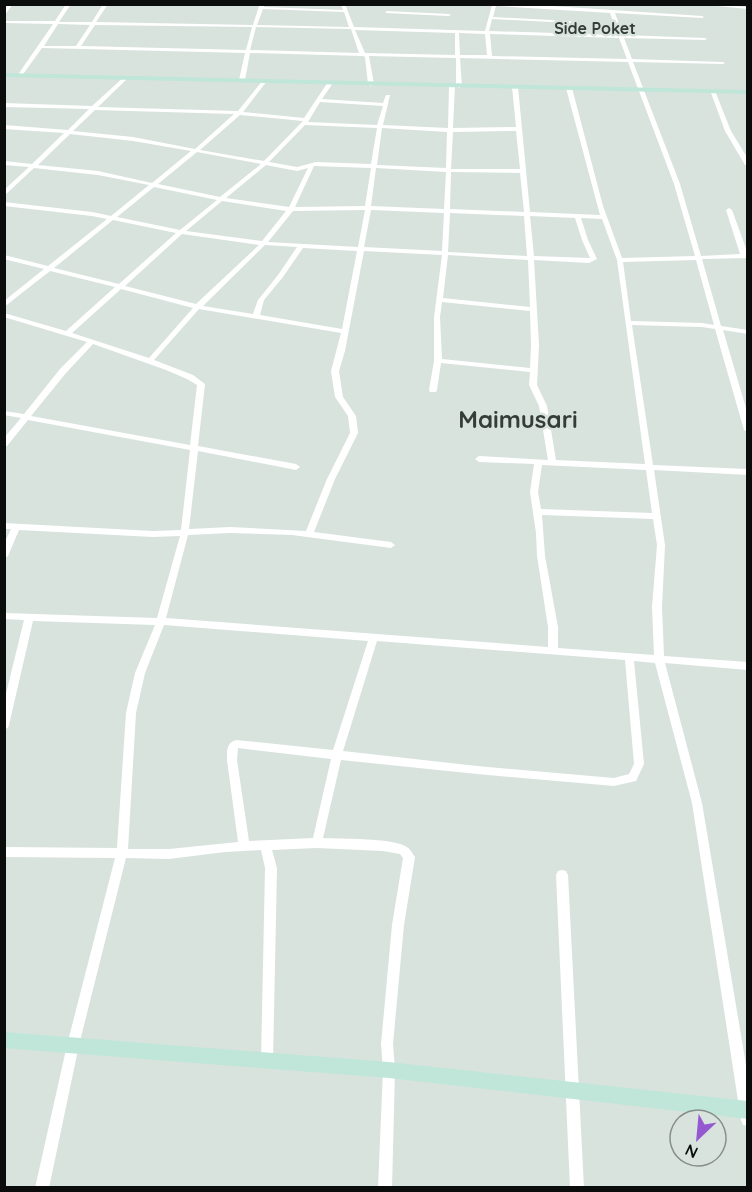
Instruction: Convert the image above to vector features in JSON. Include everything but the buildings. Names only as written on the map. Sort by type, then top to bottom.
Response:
[{"type":"main road","points":[[4,75],[747,92]]},
{"type":"main road","points":[[4,1040],[389,1070],[572,1089],[747,1114]]},
{"type":"street","points":[[4,15],[11,4]]},
{"type":"street","points":[[19,76],[42,47],[69,4]]},
{"type":"street","points":[[78,48],[106,4]]},
{"type":"street","points":[[236,4],[344,11]]},
{"type":"street","points":[[343,4],[362,52],[367,56],[371,84]]},
{"type":"street","points":[[399,13],[403,4]]},
{"type":"street","points":[[707,4],[747,8]]},
{"type":"street","points":[[490,57],[487,32],[493,5],[702,17]]},
{"type":"street","points":[[242,80],[254,26],[262,6]]},
{"type":"street","points":[[387,12],[449,15]]},
{"type":"street","points":[[612,12],[639,90],[676,184],[747,429]]},
{"type":"street","points":[[422,30],[424,14]]},
{"type":"street","points":[[491,18],[570,22]]},
{"type":"street","points":[[4,22],[351,28],[705,39]]},
{"type":"street","points":[[433,390],[438,361],[437,317],[445,254],[449,130],[456,86],[457,32]]},
{"type":"street","points":[[42,47],[362,52],[723,63]]},
{"type":"street","points":[[4,194],[37,165],[125,78]]},
{"type":"street","points":[[4,305],[195,151],[238,113],[264,81]]},
{"type":"street","points":[[67,334],[182,232],[264,164],[305,121],[330,83]]},
{"type":"street","points":[[515,87],[525,216],[531,260],[533,385],[546,413],[545,420],[552,461]]},
{"type":"street","points":[[569,88],[604,217],[620,260],[661,545],[657,607],[659,658],[697,803],[747,1114]]},
{"type":"street","points":[[712,91],[728,131],[747,165]]},
{"type":"street","points":[[309,534],[331,478],[354,433],[352,416],[339,397],[335,371],[368,208],[380,126],[388,96]]},
{"type":"street","points":[[319,100],[386,105]]},
{"type":"street","points":[[4,105],[238,113],[356,127],[449,130],[517,129]]},
{"type":"street","points":[[4,127],[133,139],[297,169],[330,164],[521,171]]},
{"type":"street","points":[[4,163],[98,172],[267,207],[368,208],[525,216],[604,217]]},
{"type":"street","points":[[149,362],[199,307],[279,229],[292,208],[312,165]]},
{"type":"street","points":[[4,204],[112,218],[182,232],[264,244],[580,262],[594,259],[578,218]]},
{"type":"street","points":[[620,260],[746,256],[729,210]]},
{"type":"street","points":[[256,316],[261,300],[281,276],[300,247]]},
{"type":"street","points":[[4,257],[199,307],[344,330]]},
{"type":"street","points":[[440,300],[532,309]]},
{"type":"street","points":[[4,315],[192,377],[201,384],[185,531],[161,621],[140,673],[132,713],[122,854],[74,1045],[42,1188]]},
{"type":"street","points":[[4,326],[13,317]]},
{"type":"street","points":[[628,323],[719,327],[747,332]]},
{"type":"street","points":[[4,444],[63,371],[90,342]]},
{"type":"street","points":[[438,361],[533,370]]},
{"type":"street","points":[[4,413],[296,467]]},
{"type":"street","points":[[479,459],[747,472]]},
{"type":"street","points":[[539,461],[534,492],[541,556],[553,627],[553,651]]},
{"type":"street","points":[[536,512],[656,516]]},
{"type":"street","points":[[4,526],[153,534],[230,530],[309,534],[391,545]]},
{"type":"street","points":[[4,556],[16,527]]},
{"type":"street","points":[[4,616],[161,621],[747,666]]},
{"type":"street","points":[[4,725],[29,617]]},
{"type":"street","points":[[317,843],[338,754],[374,637]]},
{"type":"street","points":[[244,846],[232,760],[232,748],[236,744],[614,782],[632,778],[639,764],[630,657]]},
{"type":"street","points":[[4,852],[169,854],[244,846],[266,847],[317,843],[383,846],[403,850],[409,857],[398,925],[387,1044],[389,1070],[385,1188]]},
{"type":"street","points":[[266,847],[271,868],[267,1061]]},
{"type":"street","points":[[562,875],[577,1188]]},
{"type":"district","name":"Side Poket","points":[[595,28]]},
{"type":"district","name":"Maimusari","points":[[518,420]]}]
